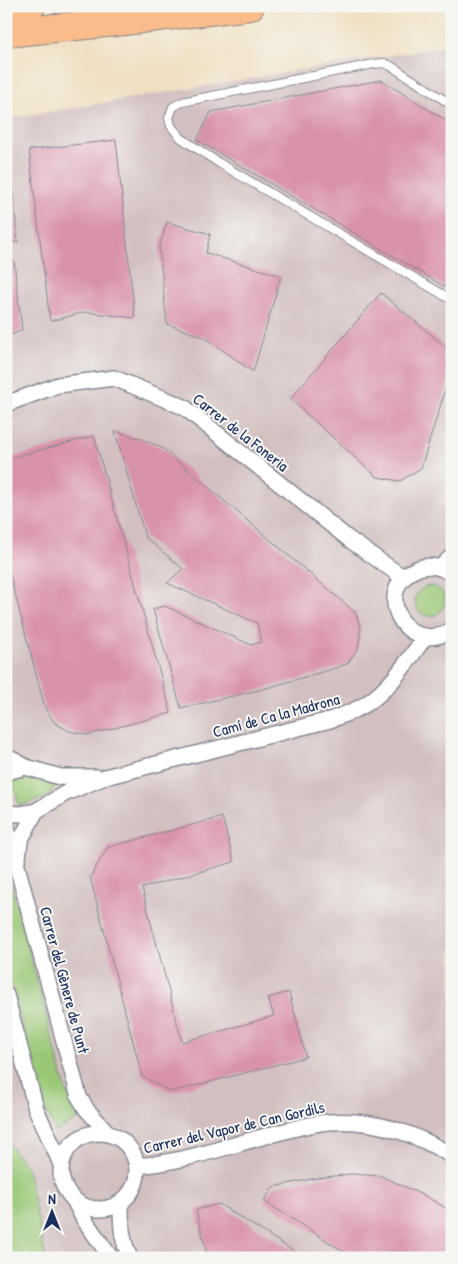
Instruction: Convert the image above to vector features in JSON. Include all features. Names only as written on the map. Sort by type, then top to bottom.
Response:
[{"type":"highway","points":[[6,10],[31,6]]},
{"type":"highway","points":[[6,33],[250,6]]},
{"type":"street","name":"Carrer de la Foneria","points":[[6,404],[58,385],[114,378],[184,407],[350,540],[404,578]]},
{"type":"street","points":[[452,556],[446,571],[424,566],[409,572],[398,586],[395,595],[397,614],[408,629],[416,634],[425,637],[437,636],[452,630]]},
{"type":"street","name":"Camí de Ca la Madrona","points":[[6,813],[20,814],[36,811],[66,793],[106,778],[330,720],[352,712],[367,704],[384,689],[403,668],[425,637]]},
{"type":"street","name":"Camí de Ca la Madrona","points":[[6,756],[26,768],[60,778],[106,778]]},
{"type":"street","name":"Camí de Ca la Madrona","points":[[6,772],[26,768]]},
{"type":"street","points":[[16,865],[20,841],[36,811]]},
{"type":"street","name":"Carrer del Gènere de Punt","points":[[6,825],[79,1097],[87,1110],[109,1134]]},
{"type":"street","points":[[6,995],[36,1109],[61,1164],[62,1181],[83,1218],[111,1258]]},
{"type":"street","name":"Carrer del Vapor de Can Gordils","points":[[137,1166],[161,1164],[256,1138],[328,1122],[350,1122],[395,1129],[416,1137],[452,1156]]},
{"type":"street","points":[[61,1164],[69,1146],[79,1138],[94,1132],[109,1134],[124,1142],[133,1153],[137,1166],[133,1189],[121,1202],[106,1208],[90,1208],[74,1200]]},
{"type":"street","points":[[121,1202],[123,1243],[130,1258]]},
{"type":"lane","points":[[452,105],[384,63],[344,69],[182,102],[173,106],[169,118],[171,126],[181,138],[219,163],[452,300]]},
{"type":"shaded area","points":[[452,45],[452,1258],[46,1258],[27,1168],[6,1140],[6,119]]},
{"type":"green space","points":[[430,586],[441,590],[445,601],[441,612],[430,616],[419,612],[415,601],[419,590]]},
{"type":"green space","points":[[40,775],[57,784],[47,797],[19,806],[13,782]]},
{"type":"green space","points":[[6,865],[66,1090],[80,1118],[55,1132],[41,1098],[6,964]]},
{"type":"green space","points":[[6,1140],[27,1168],[46,1258],[6,1258]]},
{"type":"building","points":[[381,80],[452,124],[452,291],[197,140],[211,112]]},
{"type":"building","points":[[116,140],[135,318],[86,312],[50,321],[29,150]]},
{"type":"building","points":[[6,145],[8,145],[18,242],[6,242]]},
{"type":"building","points":[[167,222],[210,234],[206,253],[281,276],[253,372],[206,338],[167,324],[159,248]]},
{"type":"building","points":[[14,261],[22,330],[6,337],[6,262]]},
{"type":"building","points":[[381,293],[452,352],[452,368],[421,468],[400,481],[377,477],[290,399]]},
{"type":"building","points":[[115,431],[142,439],[162,448],[355,612],[361,628],[358,649],[347,664],[263,689],[181,708],[153,609],[165,606],[251,645],[261,642],[257,623],[167,583],[183,569],[145,537]]},
{"type":"building","points":[[94,436],[171,713],[88,735],[69,731],[55,723],[45,708],[6,560],[6,459]]},
{"type":"building","points":[[222,817],[234,862],[142,888],[182,1042],[274,1016],[268,998],[289,992],[306,1057],[171,1092],[142,1076],[90,877],[108,847]]},
{"type":"building","points":[[351,1174],[381,1176],[427,1197],[452,1212],[452,1258],[354,1258],[264,1201],[273,1187],[311,1179]]},
{"type":"building","points":[[219,1204],[305,1258],[208,1258],[196,1210]]}]
